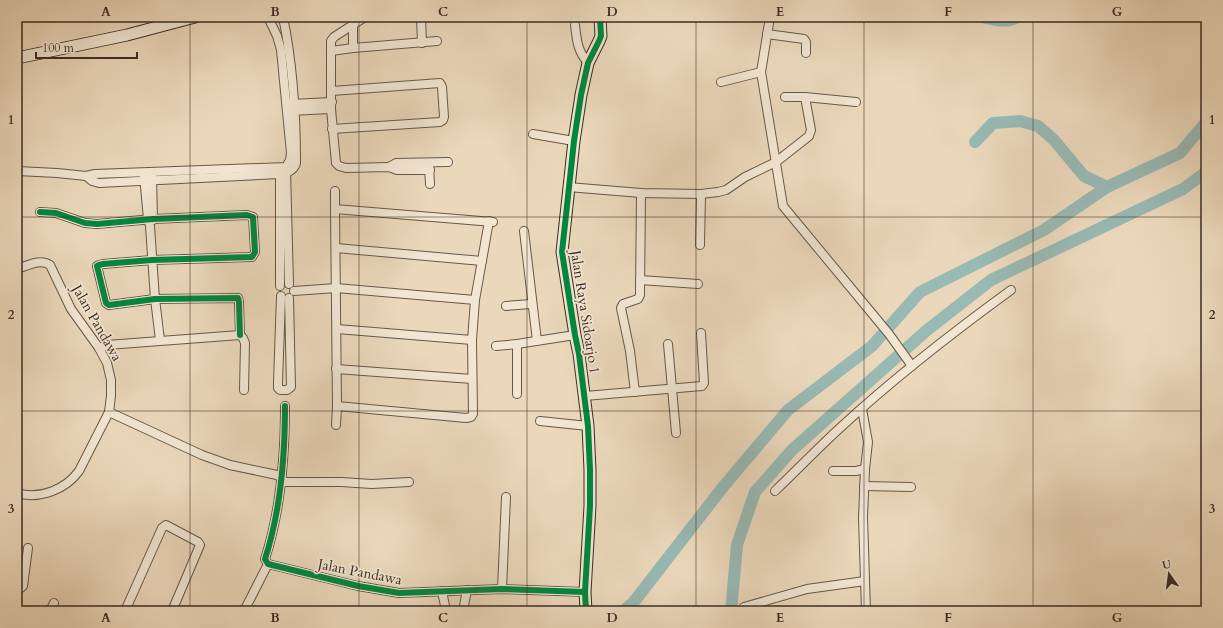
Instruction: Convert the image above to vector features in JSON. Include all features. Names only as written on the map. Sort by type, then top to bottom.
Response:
[{"type":"street","points":[[17,58],[128,35],[195,17]]},
{"type":"street","points":[[17,171],[86,176],[95,182],[130,177],[294,169],[296,163],[290,107],[281,50],[269,20],[284,17],[290,48],[290,107]]},
{"type":"street","points":[[365,17],[331,39],[332,128],[336,163],[339,166],[346,168],[389,167],[396,170],[430,166],[448,162]]},
{"type":"street","points":[[421,17],[422,43]]},
{"type":"street","name":"Jalan Raya Sidoarjo 1","points":[[586,611],[585,592],[590,506],[588,426],[579,354],[562,252],[568,187],[581,95],[588,63],[599,42],[601,29],[600,17]]},
{"type":"street","points":[[770,17],[761,72],[782,202],[785,210],[889,334],[910,364]]},
{"type":"street","points":[[352,25],[353,48]]},
{"type":"street","points":[[575,25],[578,49],[588,63]]},
{"type":"street","points":[[276,36],[286,32]]},
{"type":"street","points":[[767,34],[804,39],[806,42],[806,53]]},
{"type":"street","points":[[331,51],[437,41]]},
{"type":"street","points":[[281,50],[290,48]]},
{"type":"street","points":[[721,82],[761,72]]},
{"type":"street","points":[[332,91],[440,83],[442,87],[444,118],[440,122],[332,128]]},
{"type":"street","points":[[786,97],[805,97],[856,102]]},
{"type":"street","points":[[568,187],[701,194],[726,190],[745,177],[776,162],[808,138],[811,130],[805,97]]},
{"type":"street","points":[[290,107],[332,105]]},
{"type":"street","points":[[533,134],[574,141]]},
{"type":"street","points":[[430,166],[430,184]]},
{"type":"street","points":[[283,170],[289,284],[292,286],[288,295],[278,369],[278,388],[282,390],[287,390],[291,387],[288,295]]},
{"type":"street","points":[[283,170],[280,286],[278,291],[288,295],[336,288],[475,300]]},
{"type":"street","points":[[148,176],[152,260],[160,340]]},
{"type":"street","points":[[335,191],[337,329],[336,425]]},
{"type":"street","points":[[635,392],[630,351],[621,308],[623,304],[639,298],[641,192]]},
{"type":"street","points":[[700,245],[701,194]]},
{"type":"street","points":[[335,209],[491,221],[475,300],[472,340],[473,414],[468,418],[337,406]]},
{"type":"street","points":[[40,212],[56,213],[85,223],[251,216],[253,218],[255,252],[252,257],[152,260],[103,264],[99,265],[97,268],[108,305],[155,299],[236,298],[239,302],[240,335],[245,343],[244,390]]},
{"type":"street","points":[[524,231],[537,341]]},
{"type":"street","points":[[336,248],[482,261]]},
{"type":"street","name":"Jalan Pandawa","points":[[17,269],[40,262],[45,262],[50,265],[71,309],[99,348],[107,363],[111,380],[109,412]]},
{"type":"street","points":[[640,280],[698,284]]},
{"type":"street","points":[[280,286],[285,283],[289,284]]},
{"type":"street","points":[[775,491],[841,427],[862,410],[910,364],[1011,290]]},
{"type":"street","points":[[506,306],[532,304]]},
{"type":"street","points":[[337,329],[472,340]]},
{"type":"street","points":[[585,396],[672,389],[700,386],[704,384],[701,333]]},
{"type":"street","points":[[99,348],[107,345],[160,340],[240,335]]},
{"type":"street","points":[[496,346],[575,335]]},
{"type":"street","points":[[517,344],[517,394]]},
{"type":"street","points":[[668,344],[676,433]]},
{"type":"street","points":[[278,369],[290,369]]},
{"type":"street","points":[[336,369],[472,379]]},
{"type":"street","points":[[244,611],[268,564],[265,559],[270,542],[281,480],[285,439],[285,406]]},
{"type":"street","points":[[862,410],[868,442],[864,486],[866,611]]},
{"type":"street","points":[[17,493],[27,495],[45,494],[70,482],[80,471],[109,412],[202,455],[230,465],[277,475],[281,480],[372,484],[409,482]]},
{"type":"street","points":[[540,422],[588,426]]},
{"type":"street","points":[[833,471],[865,470]]},
{"type":"street","points":[[864,486],[911,487]]},
{"type":"street","points":[[502,589],[506,498]]},
{"type":"street","points":[[125,611],[162,528],[166,526],[198,542],[200,545],[172,611]]},
{"type":"street","points":[[17,588],[21,588],[23,586],[28,548]]},
{"type":"street","name":"Jalan Pandawa","points":[[268,564],[388,592],[407,593],[502,589],[585,592]]},
{"type":"street","points":[[744,607],[807,589],[865,581]]},
{"type":"street","points":[[463,611],[467,590]]},
{"type":"street","points":[[442,591],[446,611]]},
{"type":"street","points":[[50,611],[54,602]]},
{"type":"waterway","points":[[983,17],[1005,21],[1017,17]]},
{"type":"waterway","points":[[975,142],[993,123],[1020,121],[1038,126],[1054,140],[1084,176],[1107,187]]},
{"type":"waterway","points":[[623,611],[633,603],[723,487],[788,410],[872,346],[920,292],[1044,230],[1107,187],[1180,153],[1206,122]]},
{"type":"waterway","points":[[731,611],[737,545],[755,492],[792,450],[926,331],[991,280],[1183,189],[1206,172]]},
{"type":"cycle path","points":[[586,611],[585,592],[590,506],[588,426],[579,354],[562,252],[574,141],[581,95],[588,63],[601,36],[600,17]]},
{"type":"cycle path","points":[[40,212],[56,213],[85,223],[97,224],[153,219],[247,215],[253,217],[255,252],[252,257],[152,260],[103,264],[97,266],[106,303],[109,305],[155,299],[238,298],[240,335]]},
{"type":"cycle path","points":[[285,406],[281,483],[275,522],[265,559],[268,564],[358,586],[399,593],[502,589],[585,592]]}]
